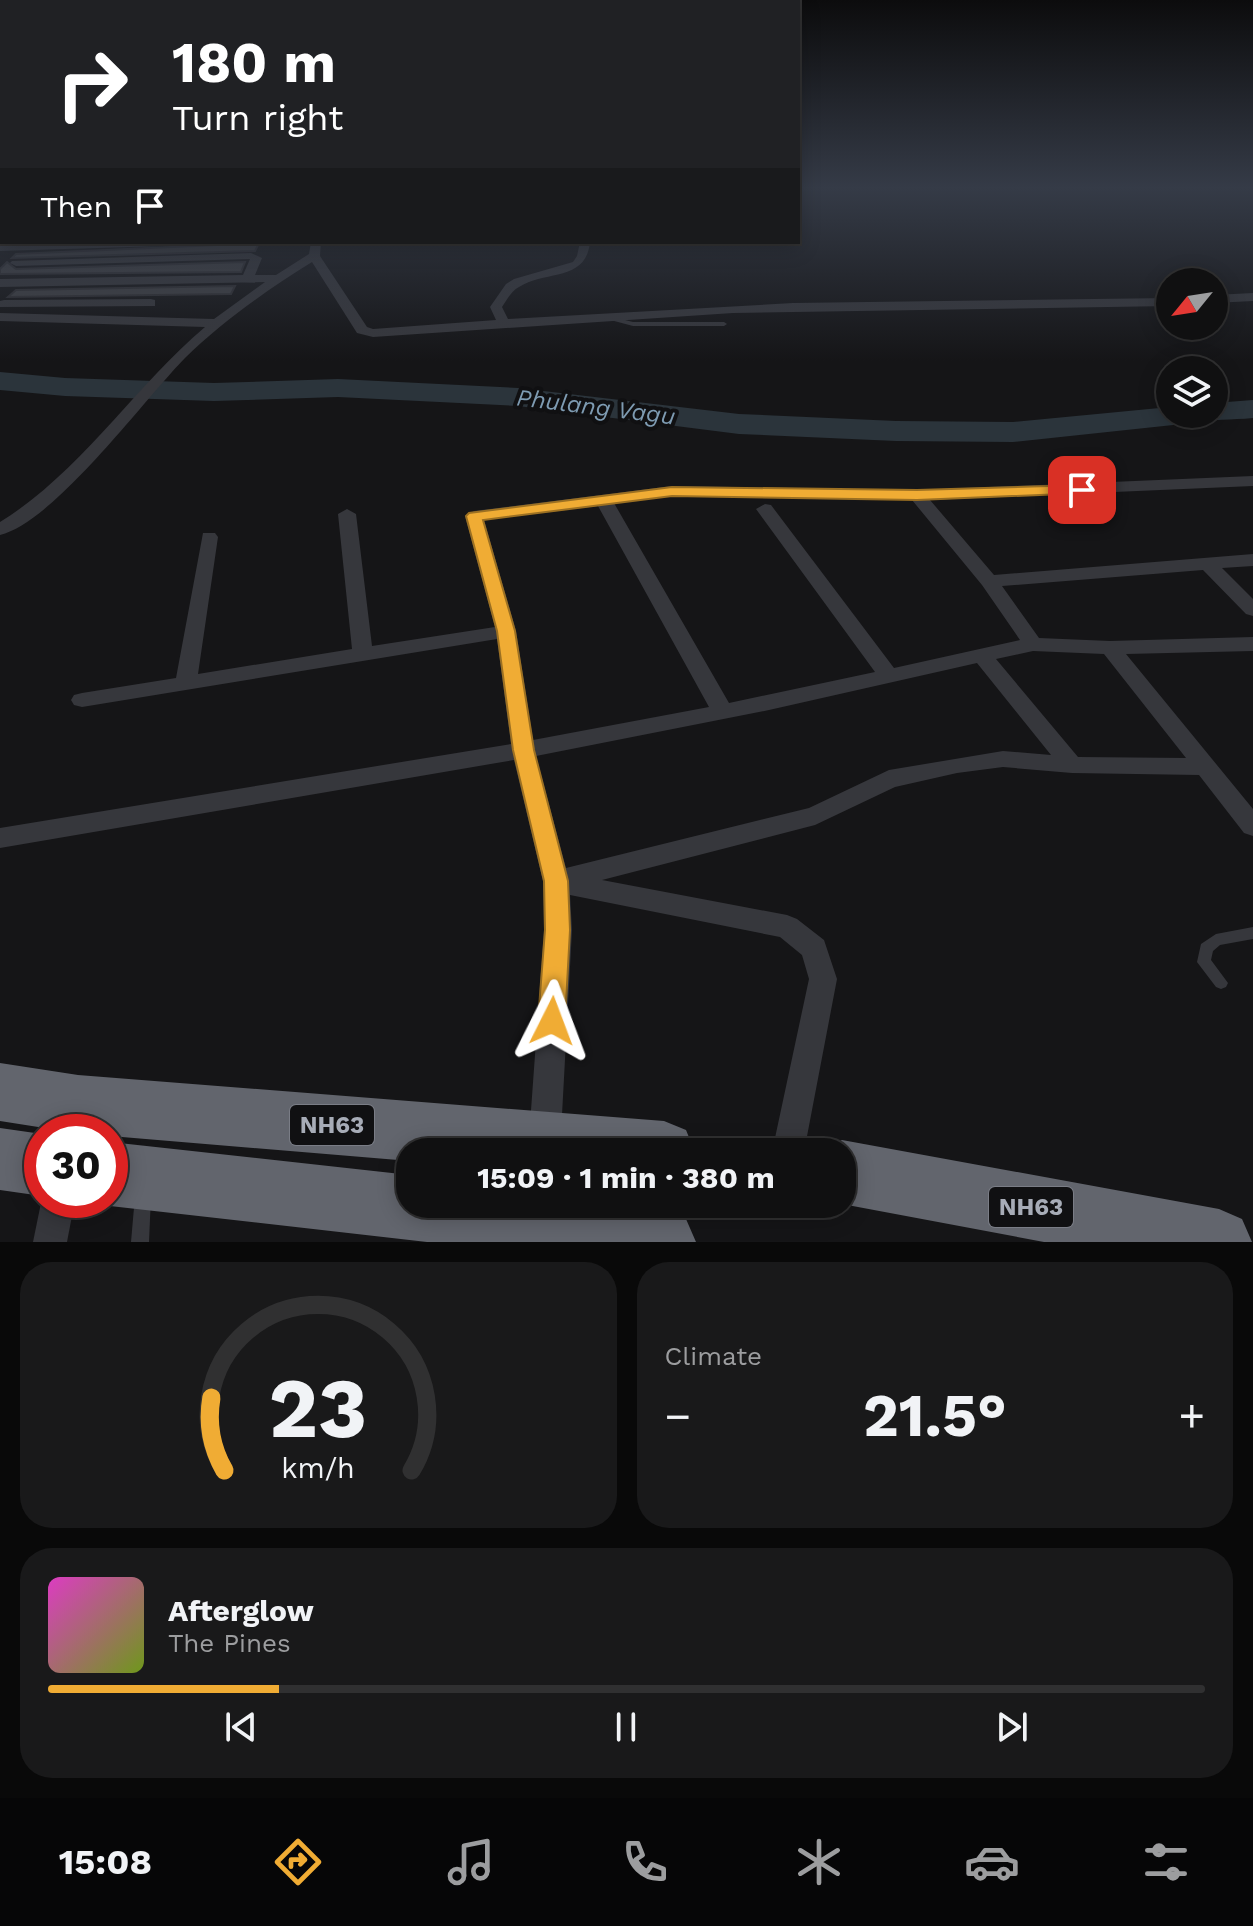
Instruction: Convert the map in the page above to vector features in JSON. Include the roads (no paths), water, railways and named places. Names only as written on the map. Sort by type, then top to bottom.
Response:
[{"type":"highway","name":"NH63","points":[[0,1092],[78,1104],[446,1138]]},
{"type":"highway","points":[[0,1159],[24,1162]]},
{"type":"highway","name":"NH63","points":[[856,1175],[1219,1242]]},
{"type":"highway","points":[[128,1176],[548,1223],[663,1242]]},
{"type":"street","points":[[0,248],[64,246]]},
{"type":"street","points":[[504,323],[496,307],[510,287],[577,264],[583,257],[584,246]]},
{"type":"street","points":[[0,281],[30,247]]},
{"type":"street","points":[[0,530],[53,491],[164,373],[216,323],[315,249],[367,333],[603,316],[853,306],[1066,307],[1156,303]]},
{"type":"street","points":[[16,263],[251,256],[256,258],[248,277]]},
{"type":"street","points":[[0,281],[278,278]]},
{"type":"street","points":[[75,318],[111,281]]},
{"type":"street","points":[[26,303],[49,282]]},
{"type":"street","points":[[1228,298],[1253,297]]},
{"type":"street","points":[[0,304],[151,303]]},
{"type":"street","points":[[0,317],[216,323]]},
{"type":"street","points":[[545,1138],[558,930],[556,881],[523,750],[506,631],[474,516],[672,491],[917,495],[1253,481]]},
{"type":"street","points":[[917,495],[989,581],[1033,644]]},
{"type":"street","points":[[603,500],[723,712]]},
{"type":"street","points":[[765,509],[888,675]]},
{"type":"street","points":[[347,514],[363,654]]},
{"type":"street","points":[[186,683],[209,537]]},
{"type":"street","points":[[989,581],[1253,560]]},
{"type":"street","points":[[1207,563],[1253,610]]},
{"type":"street","points":[[82,700],[506,631]]},
{"type":"street","points":[[0,838],[523,750],[723,712],[1033,644],[1110,648],[1253,644]]},
{"type":"street","points":[[1110,648],[1253,826]]},
{"type":"street","points":[[982,655],[1072,765]]},
{"type":"street","points":[[556,881],[815,816],[889,779],[957,765],[1003,759],[1072,765],[1203,767]]},
{"type":"street","points":[[556,881],[787,927],[814,948],[823,979],[791,1138]]},
{"type":"street","points":[[50,1242],[55,1218]]},
{"type":"lane","points":[[603,316],[633,324],[724,324]]},
{"type":"lane","points":[[1221,983],[1204,962],[1206,948],[1216,940],[1253,933]]},
{"type":"lane","points":[[128,1176],[140,1242]]},
{"type":"waterway","name":"Phulang Vagu","points":[[0,381],[65,387],[214,392],[338,388],[518,397],[739,424],[896,431],[1013,432],[1156,418]]},
{"type":"waterway","name":"Phulang Vagu","points":[[1228,411],[1253,409]]}]
